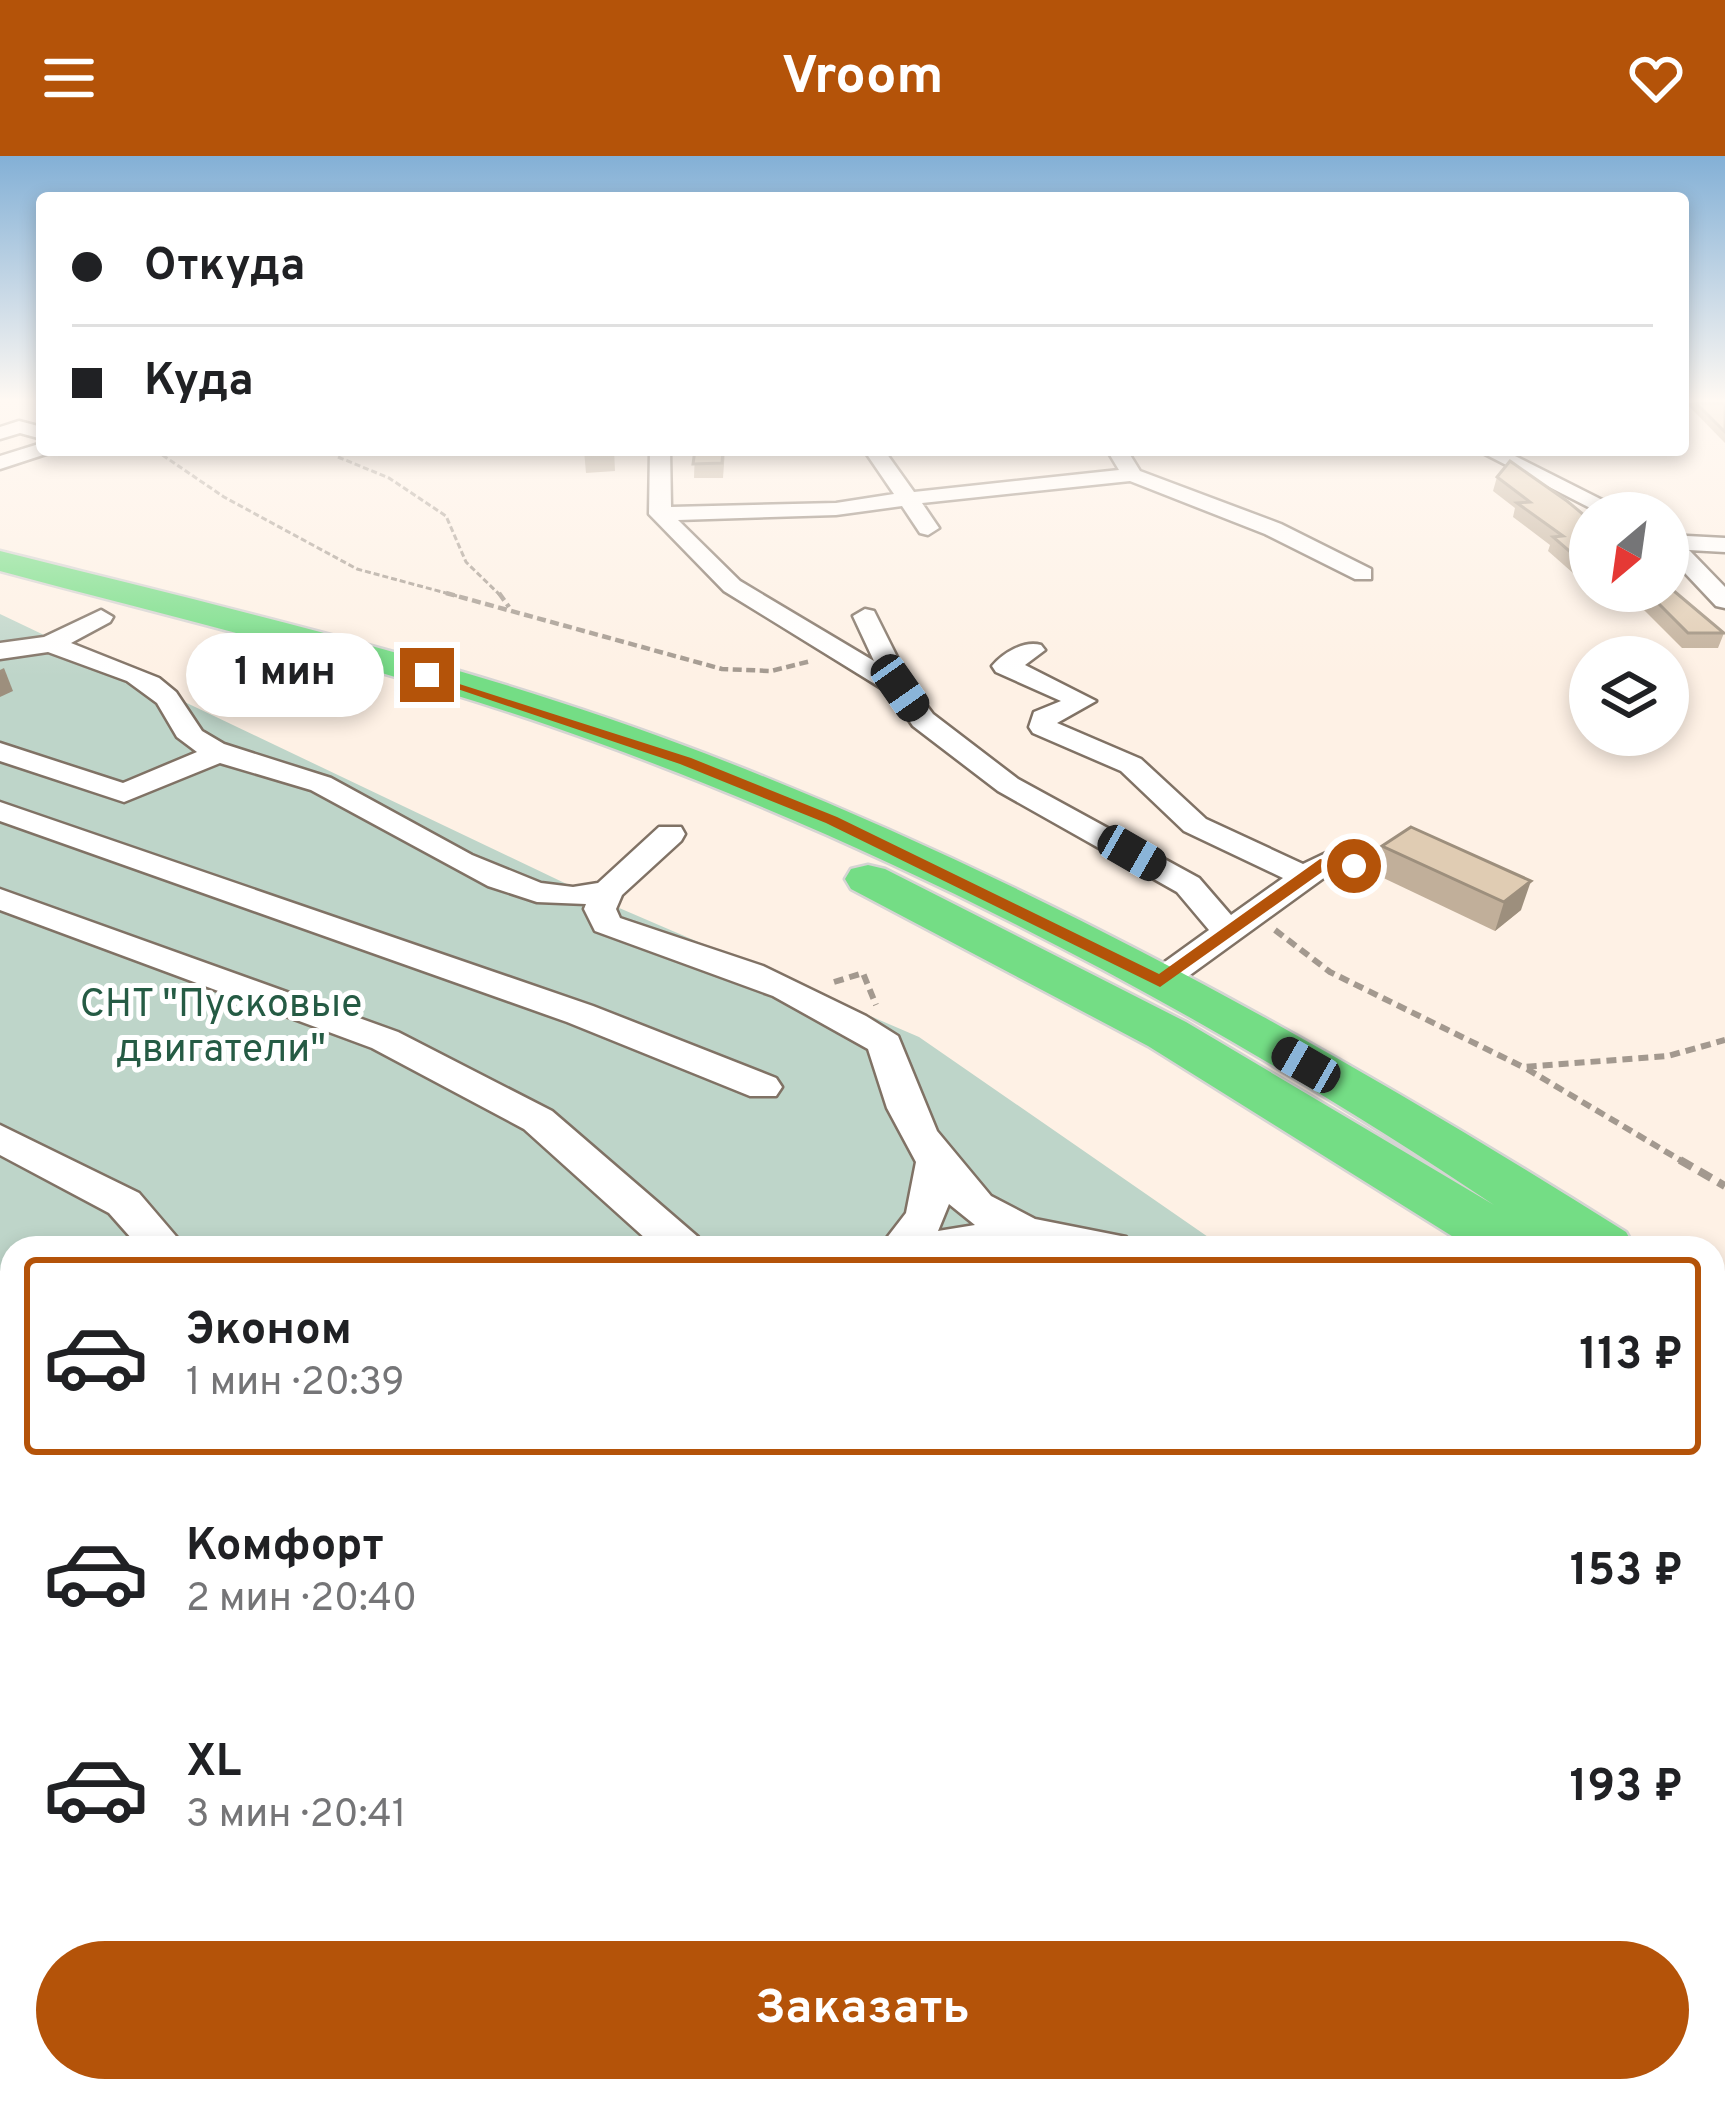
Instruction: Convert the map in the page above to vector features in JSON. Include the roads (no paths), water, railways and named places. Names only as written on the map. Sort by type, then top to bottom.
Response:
[{"type":"highway","points":[[0,561],[427,675],[663,753],[831,820],[1160,981],[1453,1148],[1586,1236]]},
{"type":"highway","points":[[0,590],[478,724],[588,760],[823,856],[1167,1034],[1498,1236]]},
{"type":"street","points":[[660,494],[660,514],[732,586],[900,688]]},
{"type":"street","points":[[905,494],[928,528]]},
{"type":"street","points":[[660,514],[836,508],[940,494]]},
{"type":"street","points":[[1181,494],[1273,529],[1363,574]]},
{"type":"street","points":[[1689,544],[1725,545]]},
{"type":"street","points":[[1689,564],[1725,601]]},
{"type":"street","points":[[865,616],[900,688],[922,720],[1008,785],[1188,885],[1239,921]]},
{"type":"street","points":[[0,651],[50,644],[101,617]]},
{"type":"street","points":[[50,644],[126,673],[163,693],[195,740],[321,784],[466,865],[538,891],[582,900],[608,892]]},
{"type":"street","points":[[1032,650],[1004,666],[1083,700],[1044,718],[1043,727],[1131,765],[1196,825],[1304,876]]},
{"type":"street","points":[[0,752],[124,793],[221,752]]},
{"type":"street","points":[[0,811],[580,1014],[763,1087]]},
{"type":"street","points":[[670,834],[608,892],[600,909],[607,923],[693,951],[845,1016],[885,1044],[889,1077],[937,1162],[976,1206],[1026,1232],[1047,1236]]},
{"type":"street","points":[[1160,981],[1326,862],[1354,866]]},
{"type":"street","points":[[0,899],[385,1040],[538,1120],[674,1236]]},
{"type":"street","points":[[0,1138],[124,1203],[154,1236]]},
{"type":"street","points":[[910,1236],[926,1217],[937,1162]]},
{"type":"street","points":[[1002,1236],[1026,1232]]},
{"type":"park label","name":"СНТ \"Пусковые двигатели\"","points":[[221,1028]]}]
